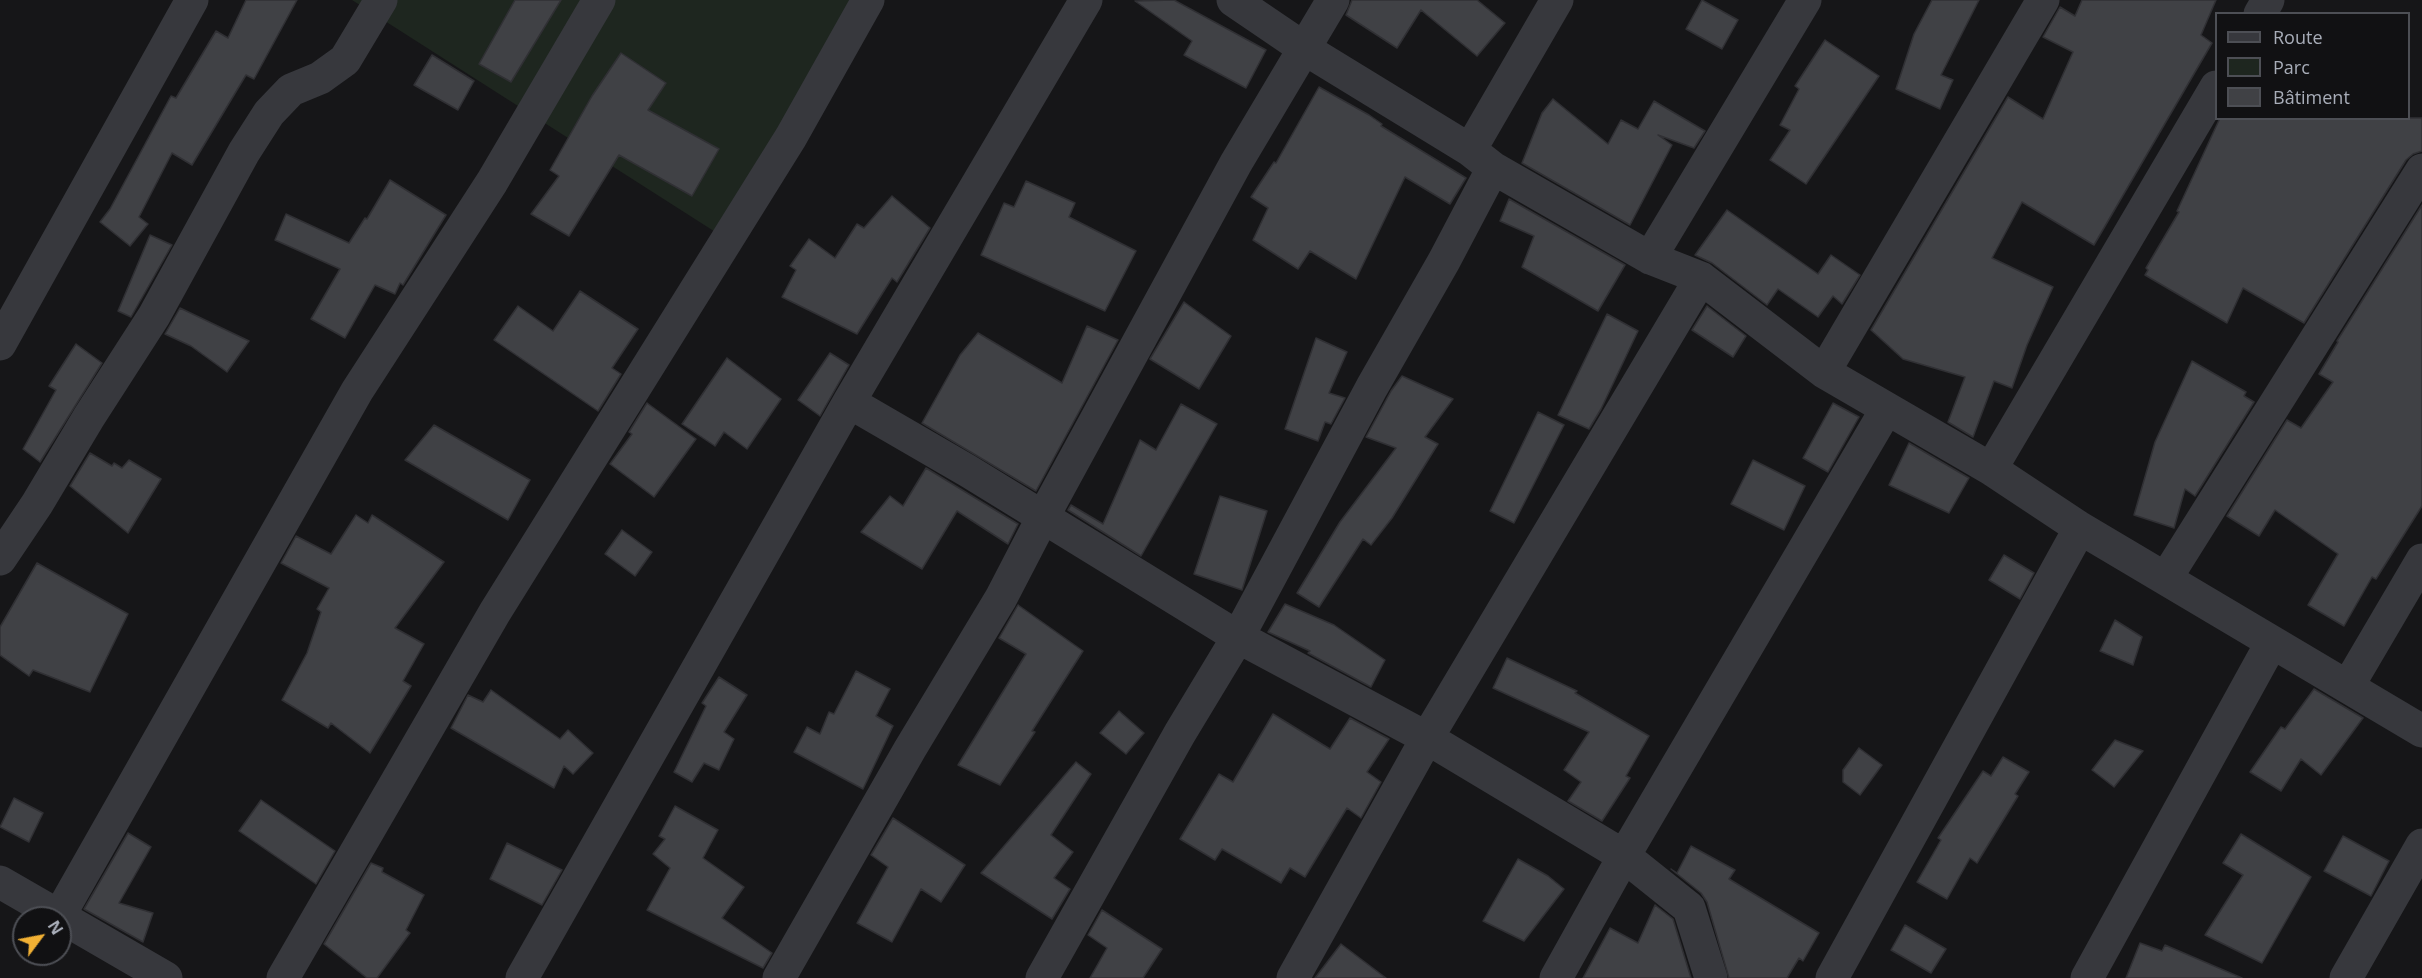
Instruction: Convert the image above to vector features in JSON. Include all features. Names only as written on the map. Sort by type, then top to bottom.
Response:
[{"type":"street","points":[[0,344],[192,0]]},
{"type":"street","points":[[0,559],[37,504],[89,417],[154,316],[244,152],[270,113],[291,90],[320,78],[345,60],[381,0]]},
{"type":"street","points":[[65,906],[145,761],[357,391],[492,183],[599,0]]},
{"type":"street","points":[[283,978],[495,612],[790,138],[868,0]]},
{"type":"street","points":[[522,978],[849,402],[1086,0]]},
{"type":"street","points":[[1233,0],[1305,49],[1481,159],[1650,258],[1701,278],[1824,372],[1991,469],[2080,528],[2422,731]]},
{"type":"street","points":[[779,978],[910,749],[1001,598],[1236,163],[1333,0]]},
{"type":"street","points":[[1042,978],[1180,733],[1238,637],[1372,387],[1444,261],[1481,159],[1557,0]]},
{"type":"street","points":[[1650,258],[1805,0]]},
{"type":"street","points":[[1824,372],[2043,0]]},
{"type":"street","points":[[1991,469],[2215,90]]},
{"type":"street","points":[[2166,578],[2422,170]]},
{"type":"street","points":[[1293,978],[1426,738],[1701,278]]},
{"type":"street","points":[[849,402],[1043,517],[1238,637],[1426,738],[1624,856],[1689,908],[1711,978]]},
{"type":"street","points":[[1556,978],[1624,856],[1886,410]]},
{"type":"street","points":[[1832,978],[2080,528]]},
{"type":"street","points":[[2348,686],[2422,560]]},
{"type":"street","points":[[2087,978],[2272,642]]},
{"type":"street","points":[[2346,978],[2422,845]]},
{"type":"street","points":[[0,882],[42,906]]},
{"type":"street","points":[[72,923],[166,978]]},
{"type":"green space","points":[[352,0],[852,0],[720,235]]},
{"type":"building","points":[[246,0],[297,0],[254,79],[246,75],[192,165],[172,153],[139,217],[148,224],[130,246],[100,222],[110,209],[171,96],[176,98],[216,31],[228,38]]},
{"type":"building","points":[[515,0],[561,0],[511,82],[479,64]]},
{"type":"building","points":[[1174,0],[1266,50],[1246,88],[1184,55],[1192,41],[1135,1]]},
{"type":"building","points":[[1352,0],[1477,0],[1505,23],[1477,56],[1421,10],[1397,48],[1346,15]]},
{"type":"building","points":[[1702,0],[1738,20],[1722,49],[1686,29]]},
{"type":"building","points":[[1932,0],[1979,0],[1941,75],[1953,80],[1940,109],[1896,89],[1914,34]]},
{"type":"building","points":[[2082,0],[2216,0],[2201,35],[2212,43],[2094,245],[2022,202],[1992,258],[2053,287],[2027,345],[2012,388],[1994,381],[1973,437],[1948,422],[1965,377],[1903,359],[1871,330],[2008,97],[2043,119],[2073,52],[2043,37],[2060,7],[2075,16]]},
{"type":"building","points":[[1825,40],[1879,76],[1806,184],[1770,160],[1790,130],[1780,125],[1799,89],[1795,86]]},
{"type":"building","points":[[621,53],[666,83],[648,110],[719,149],[692,196],[619,155],[569,236],[531,214],[559,176],[550,170],[592,96]]},
{"type":"building","points":[[432,55],[474,81],[458,110],[414,85]]},
{"type":"building","points":[[1319,87],[1369,115],[1382,124],[1381,126],[1466,178],[1450,204],[1405,177],[1356,279],[1310,251],[1298,269],[1253,240],[1268,208],[1251,197],[1274,162],[1276,163]]},
{"type":"building","points":[[1553,99],[1608,144],[1621,120],[1638,129],[1654,101],[1705,131],[1694,148],[1658,135],[1672,145],[1630,225],[1522,163],[1542,113]]},
{"type":"building","points":[[2410,118],[2422,118],[2422,151],[2406,160],[2304,323],[2243,288],[2227,323],[2145,275],[2148,270],[2146,268],[2179,212],[2177,211],[2219,120],[2410,120]]},
{"type":"building","points":[[390,180],[446,215],[403,285],[400,283],[395,294],[375,285],[345,338],[311,319],[340,269],[275,240],[286,214],[349,243],[365,218],[367,219]]},
{"type":"building","points":[[1026,181],[1075,203],[1069,217],[1136,251],[1105,311],[981,255],[1004,203],[1014,207]]},
{"type":"building","points":[[892,196],[930,228],[897,282],[892,278],[857,334],[782,297],[796,270],[790,266],[809,239],[835,258],[857,224],[864,228]]},
{"type":"building","points":[[1509,199],[1625,265],[1598,311],[1522,267],[1534,236],[1500,221]]},
{"type":"building","points":[[2422,205],[2422,506],[2376,579],[2372,577],[2344,626],[2308,605],[2338,554],[2275,510],[2259,536],[2227,516],[2287,420],[2301,428],[2333,382],[2319,374],[2337,341]]},
{"type":"building","points":[[1727,210],[1818,274],[1831,255],[1860,275],[1842,304],[1833,296],[1818,317],[1778,289],[1767,305],[1712,263],[1695,255]]},
{"type":"building","points":[[150,235],[172,245],[131,317],[118,311]]},
{"type":"building","points":[[580,291],[638,329],[612,368],[621,374],[598,411],[494,340],[518,306],[553,331]]},
{"type":"building","points":[[1184,302],[1231,336],[1199,389],[1150,359]]},
{"type":"building","points":[[1707,306],[1746,336],[1733,357],[1692,330]]},
{"type":"building","points":[[180,308],[249,341],[227,372],[191,346],[165,334]]},
{"type":"building","points":[[1607,314],[1638,331],[1589,429],[1558,415]]},
{"type":"building","points":[[1087,326],[1118,340],[1036,491],[922,423],[960,355],[978,333],[1062,383]]},
{"type":"building","points":[[1316,338],[1347,352],[1329,393],[1345,398],[1331,424],[1325,422],[1318,441],[1285,429]]},
{"type":"building","points":[[76,344],[102,363],[40,462],[23,449],[56,390],[49,386]]},
{"type":"building","points":[[830,353],[849,365],[820,416],[798,400]]},
{"type":"building","points":[[727,358],[781,399],[747,449],[724,432],[715,446],[682,424]]},
{"type":"building","points":[[2192,361],[2246,392],[2244,396],[2254,402],[2195,496],[2185,489],[2174,528],[2134,515],[2155,442]]},
{"type":"building","points":[[1402,376],[1453,399],[1425,437],[1438,444],[1392,518],[1371,545],[1363,539],[1319,607],[1297,593],[1340,522],[1396,448],[1366,437],[1391,391]]},
{"type":"building","points":[[647,403],[696,439],[654,497],[610,464],[632,434],[629,432]]},
{"type":"building","points":[[1833,403],[1859,417],[1828,472],[1803,458]]},
{"type":"building","points":[[1181,404],[1217,424],[1141,556],[1068,510],[1071,505],[1103,524],[1140,440],[1156,450]]},
{"type":"building","points":[[1538,412],[1564,425],[1514,523],[1490,511]]},
{"type":"building","points":[[434,425],[530,480],[508,520],[405,460]]},
{"type":"building","points":[[1909,443],[1969,478],[1949,513],[1889,485]]},
{"type":"building","points":[[90,453],[112,466],[114,463],[122,468],[129,460],[161,479],[128,533],[70,486]]},
{"type":"building","points":[[1753,460],[1805,486],[1784,530],[1731,504]]},
{"type":"building","points":[[926,468],[1018,524],[1008,544],[957,511],[922,569],[861,532],[890,496],[903,506]]},
{"type":"building","points":[[1220,496],[1267,511],[1242,590],[1194,574]]},
{"type":"building","points":[[356,515],[368,523],[372,515],[444,562],[395,628],[424,644],[403,681],[411,686],[370,753],[331,723],[328,728],[282,700],[307,653],[321,612],[317,609],[329,588],[281,563],[296,536],[331,554]]},
{"type":"building","points":[[622,530],[652,552],[635,576],[605,554]]},
{"type":"building","points":[[2004,555],[2034,573],[2020,599],[1989,580]]},
{"type":"building","points":[[37,563],[128,614],[90,692],[33,670],[29,676],[0,655],[0,627]]},
{"type":"building","points":[[1285,604],[1334,625],[1385,660],[1371,687],[1308,653],[1310,651],[1268,632]]},
{"type":"building","points":[[1018,605],[1083,651],[1032,731],[1035,732],[1000,785],[958,765],[1026,654],[999,638]]},
{"type":"building","points":[[2115,620],[2142,637],[2133,665],[2100,651]]},
{"type":"building","points":[[1507,658],[1577,691],[1575,693],[1649,736],[1626,776],[1630,778],[1602,821],[1568,801],[1581,782],[1564,770],[1589,732],[1493,688]]},
{"type":"building","points":[[856,671],[890,689],[876,716],[893,726],[863,789],[794,752],[807,727],[820,734],[829,712],[834,714]]},
{"type":"building","points":[[719,677],[747,695],[724,732],[734,739],[719,770],[704,763],[692,782],[674,772],[706,706],[702,703]]},
{"type":"building","points":[[2314,689],[2363,718],[2321,775],[2301,759],[2281,791],[2250,772],[2281,727],[2285,729]]},
{"type":"building","points":[[491,690],[560,739],[568,730],[593,753],[573,774],[564,766],[554,788],[451,728],[468,695],[483,702]]},
{"type":"building","points":[[1119,711],[1144,733],[1126,754],[1100,733]]},
{"type":"building","points":[[1273,714],[1330,749],[1350,718],[1389,739],[1367,772],[1381,782],[1361,818],[1347,808],[1305,877],[1290,868],[1281,883],[1222,849],[1215,860],[1180,839],[1219,774],[1233,782]]},
{"type":"building","points":[[2115,740],[2143,751],[2114,787],[2092,770]]},
{"type":"building","points":[[1859,748],[1882,765],[1860,795],[1843,782],[1843,770]]},
{"type":"building","points":[[2003,757],[2029,772],[2015,794],[2018,796],[1977,863],[1970,858],[1947,899],[1917,882],[1941,840],[1938,838],[1983,771],[1991,776]]},
{"type":"building","points":[[1076,762],[1091,774],[1051,835],[1073,852],[1054,878],[1070,889],[1052,919],[981,873]]},
{"type":"building","points":[[14,798],[43,813],[29,842],[0,827]]},
{"type":"building","points":[[261,800],[335,851],[316,884],[239,831]]},
{"type":"building","points":[[675,806],[718,830],[703,858],[744,887],[722,918],[772,953],[763,968],[647,910],[670,868],[653,854],[665,839],[659,836]]},
{"type":"building","points":[[893,818],[965,865],[941,902],[921,889],[892,942],[857,923],[888,867],[871,855]]},
{"type":"building","points":[[128,833],[151,847],[119,903],[153,913],[143,942],[84,909]]},
{"type":"building","points":[[2241,834],[2311,877],[2262,963],[2205,935],[2243,875],[2223,863]]},
{"type":"building","points":[[2343,836],[2389,861],[2371,896],[2324,871]]},
{"type":"building","points":[[507,843],[562,870],[542,905],[490,879]]},
{"type":"building","points":[[1691,846],[1735,870],[1729,879],[1819,933],[1803,961],[1799,958],[1787,978],[1729,978],[1707,902],[1701,893],[1671,869],[1677,873]]},
{"type":"building","points":[[1518,859],[1548,876],[1564,889],[1524,941],[1483,921]]},
{"type":"building","points":[[371,863],[383,868],[382,872],[424,895],[406,930],[410,933],[377,978],[367,978],[324,944]]},
{"type":"building","points":[[1655,905],[1673,919],[1691,978],[1583,978],[1610,928],[1638,943]]},
{"type":"building","points":[[1102,910],[1162,949],[1143,978],[1090,978],[1107,948],[1088,935]]},
{"type":"building","points":[[1905,925],[1946,949],[1931,973],[1891,950]]},
{"type":"building","points":[[2140,943],[2162,951],[2165,945],[2242,978],[2126,978]]},
{"type":"building","points":[[1341,944],[1386,978],[1315,978]]}]
